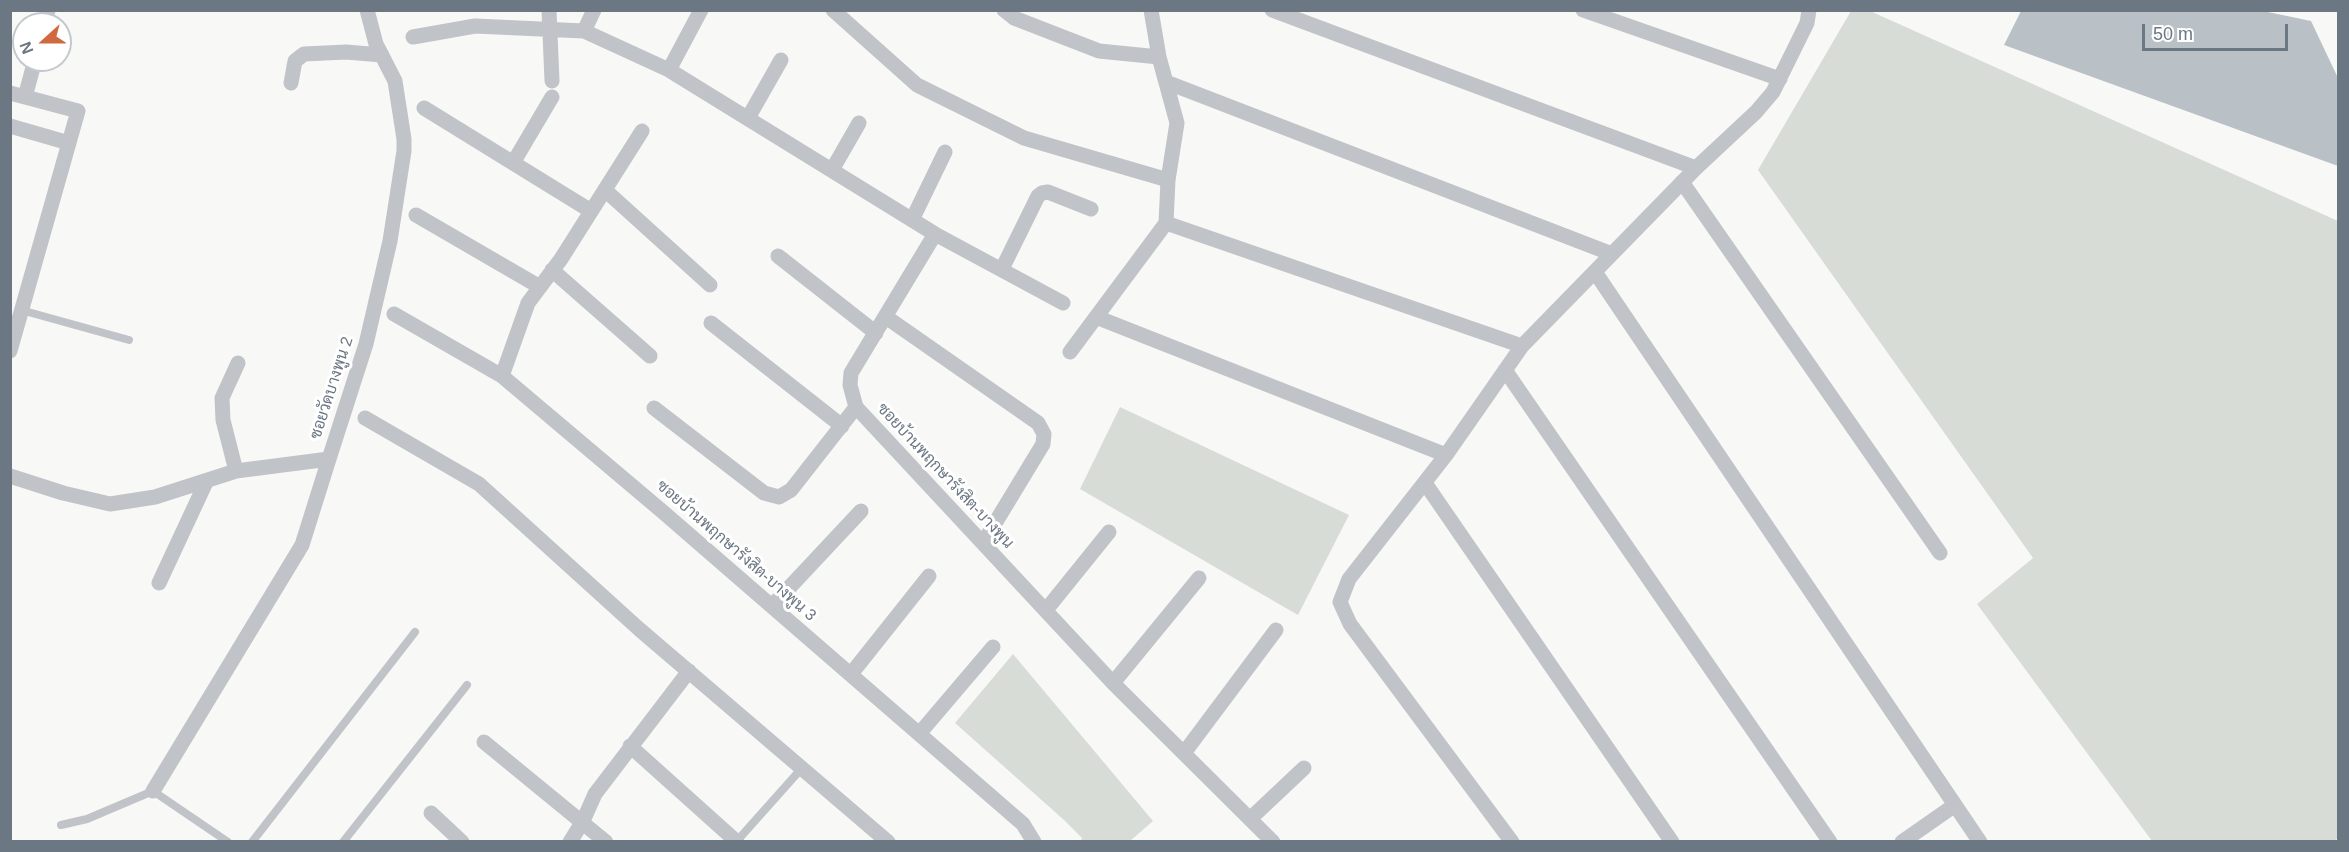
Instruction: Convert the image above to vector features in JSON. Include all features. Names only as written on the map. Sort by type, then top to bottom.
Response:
[{"type":"street","name":"ซอยวัดบางพูน 2","points":[[10,476],[63,493],[110,504],[155,497],[236,471],[329,459],[366,344],[390,241],[404,151],[396,89],[376,44],[367,10]]},
{"type":"street","points":[[549,10],[552,81]]},
{"type":"street","points":[[584,31],[594,10]]},
{"type":"street","points":[[669,70],[701,10]]},
{"type":"street","points":[[833,10],[917,85],[1024,138],[1168,180]]},
{"type":"street","points":[[1004,10],[1014,18],[1099,51],[1159,57]]},
{"type":"street","points":[[1070,352],[1166,223],[1168,180],[1177,123],[1159,57],[1151,10]]},
{"type":"street","points":[[1272,10],[1696,168]]},
{"type":"street","points":[[1583,10],[1780,79]]},
{"type":"street","points":[[1512,842],[1350,624],[1340,602],[1349,579],[1446,455],[1522,346],[1696,168],[1756,112],[1780,79],[1807,23],[1809,10]]},
{"type":"street","points":[[413,37],[475,26],[584,31],[669,70],[935,234],[1063,303]]},
{"type":"street","points":[[291,83],[295,61],[304,54],[346,52],[382,55]]},
{"type":"street","points":[[748,118],[781,60]]},
{"type":"street","points":[[10,351],[18,302],[78,111],[18,95],[29,72]]},
{"type":"street","points":[[1166,82],[1612,254]]},
{"type":"street","points":[[513,163],[552,97]]},
{"type":"street","points":[[424,108],[591,211]]},
{"type":"street","points":[[832,170],[859,123]]},
{"type":"street","points":[[10,126],[69,143]]},
{"type":"street","points":[[502,376],[528,303],[642,131]]},
{"type":"street","points":[[912,220],[945,152]]},
{"type":"street","points":[[1682,182],[1940,553]]},
{"type":"street","points":[[605,190],[710,285]]},
{"type":"street","points":[[1002,269],[1038,196],[1042,193],[1048,192],[1091,209]]},
{"type":"street","points":[[416,215],[540,287]]},
{"type":"street","points":[[1166,223],[1522,346]]},
{"type":"street","name":"ซอยบ้านพฤกษารังสิต-บางพูน","points":[[935,234],[851,373],[850,385],[856,407],[1113,683],[1273,842]]},
{"type":"street","points":[[778,256],[876,333]]},
{"type":"street","points":[[552,270],[650,356]]},
{"type":"street","points":[[1595,272],[1980,842]]},
{"type":"street","name":"ซอยบ้านพฤกษารังสิต-บางพูน 3","points":[[394,314],[502,376],[1023,824],[1034,842]]},
{"type":"street","points":[[886,317],[1038,423],[1044,434],[1043,444],[983,543]]},
{"type":"street","points":[[1096,317],[1446,455]]},
{"type":"street","points":[[711,323],[842,426]]},
{"type":"street","points":[[236,471],[223,420],[222,398],[238,363]]},
{"type":"street","points":[[1505,370],[1830,842]]},
{"type":"street","points":[[654,408],[764,494],[779,497],[792,490],[856,407]]},
{"type":"street","points":[[365,418],[479,484],[689,671],[888,842]]},
{"type":"street","points":[[153,791],[302,544],[329,459]]},
{"type":"street","points":[[159,583],[207,480]]},
{"type":"street","points":[[1425,483],[1672,842]]},
{"type":"street","points":[[772,606],[861,511]]},
{"type":"street","points":[[1046,610],[1108,532]]},
{"type":"street","points":[[851,674],[929,576]]},
{"type":"street","points":[[1113,683],[1200,578]]},
{"type":"street","points":[[1184,753],[1276,630]]},
{"type":"street","points":[[919,734],[993,647]]},
{"type":"street","points":[[570,842],[583,821],[595,794],[689,671]]},
{"type":"street","points":[[484,742],[606,842]]},
{"type":"street","points":[[630,746],[736,841]]},
{"type":"street","points":[[1251,818],[1304,768]]},
{"type":"street","points":[[1902,842],[1955,805]]},
{"type":"street","points":[[431,813],[462,842]]},
{"type":"lane","points":[[18,302],[129,340]]},
{"type":"lane","points":[[252,842],[415,632]]},
{"type":"lane","points":[[343,842],[467,685]]},
{"type":"lane","points":[[736,841],[802,768]]},
{"type":"lane","points":[[61,825],[87,819],[153,791],[228,842]]},
{"type":"shaded area","points":[[1851,11],[1870,11],[2338,221],[2338,838],[2334,841],[2152,841],[1977,604],[2033,558],[1758,170]]},
{"type":"shaded area","points":[[2021,11],[2263,11],[2311,21],[2338,78],[2338,166],[2004,45]]},
{"type":"shaded area","points":[[1120,407],[1349,515],[1298,615],[1080,489]]},
{"type":"shaded area","points":[[1013,654],[1153,821],[1130,841],[1081,841],[1082,838],[1064,820],[955,723]]}]
